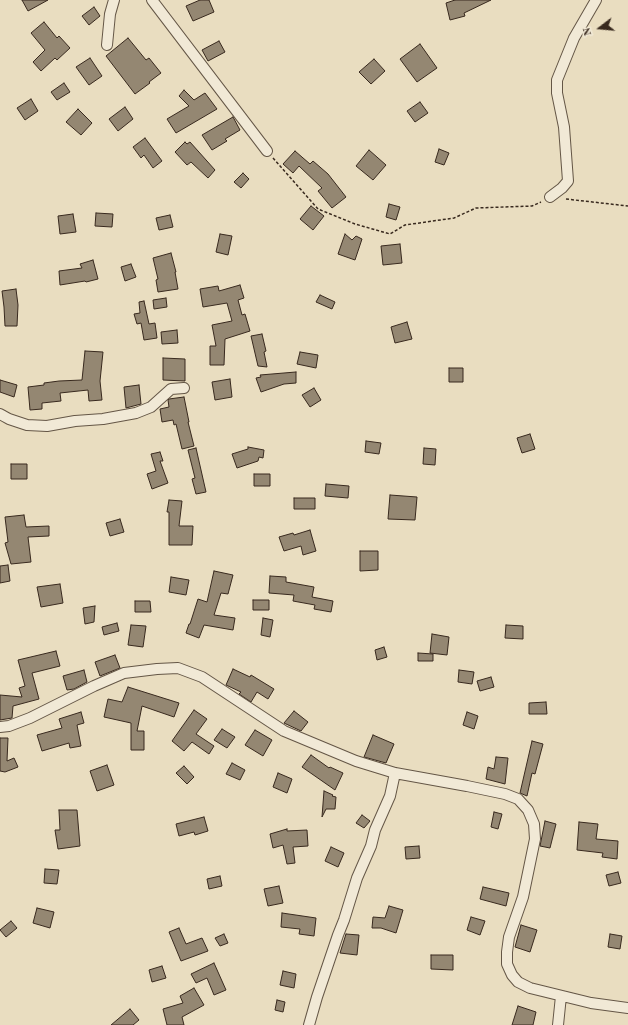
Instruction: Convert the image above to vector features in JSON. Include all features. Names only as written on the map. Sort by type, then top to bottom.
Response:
[{"type":"street","points":[[107,45],[110,14],[114,0]]},
{"type":"street","points":[[152,0],[266,151]]},
{"type":"street","points":[[550,197],[562,188],[568,181],[564,127],[557,93],[557,80],[574,38],[596,0]]},
{"type":"street","points":[[0,414],[9,419],[27,425],[47,426],[75,421],[103,419],[141,411],[151,407],[171,389],[184,388]]},
{"type":"street","points":[[0,727],[9,726],[30,718],[94,686],[124,674],[157,669],[178,668],[202,677],[284,731],[356,761],[394,773],[505,794],[518,799],[528,810],[534,824],[535,839],[523,897],[509,937],[507,964],[512,975],[518,982],[530,988],[591,1003],[628,1008]]},
{"type":"street","points":[[309,1025],[357,878],[390,796],[394,773]]},
{"type":"street","points":[[558,1025],[561,996]]},
{"type":"path","points":[[266,151],[318,209],[355,224],[390,234],[404,224],[454,218],[476,208],[532,206],[550,197],[628,206]]},
{"type":"building","points":[[22,0],[48,0],[28,11]]},
{"type":"building","points":[[200,0],[209,0],[214,12],[193,21],[186,6]]},
{"type":"building","points":[[455,0],[491,0],[464,13],[465,16],[450,20],[446,3]]},
{"type":"building","points":[[94,7],[100,16],[89,25],[82,16]]},
{"type":"building","points":[[44,22],[57,38],[59,36],[70,48],[57,60],[55,58],[41,71],[33,62],[45,50],[31,33]]},
{"type":"building","points":[[128,38],[146,60],[149,58],[161,73],[135,94],[106,56]]},
{"type":"building","points":[[219,41],[225,52],[208,61],[202,50]]},
{"type":"building","points":[[420,44],[437,68],[417,82],[400,59]]},
{"type":"building","points":[[90,58],[102,76],[89,85],[76,67]]},
{"type":"building","points":[[374,59],[385,71],[371,84],[359,72]]},
{"type":"building","points":[[64,83],[70,92],[57,100],[51,92]]},
{"type":"building","points":[[184,90],[194,100],[205,93],[217,109],[176,133],[167,119],[189,106],[179,96]]},
{"type":"building","points":[[31,99],[38,111],[25,120],[17,108]]},
{"type":"building","points":[[420,102],[428,113],[415,122],[407,111]]},
{"type":"building","points":[[125,107],[133,119],[118,131],[109,119]]},
{"type":"building","points":[[78,109],[92,123],[81,135],[66,122]]},
{"type":"building","points":[[233,117],[240,130],[225,139],[227,141],[212,150],[202,135]]},
{"type":"building","points":[[145,138],[162,161],[153,168],[144,155],[141,158],[133,147]]},
{"type":"building","points":[[185,142],[187,144],[190,142],[215,170],[208,178],[191,162],[187,165],[175,152]]},
{"type":"building","points":[[439,149],[449,153],[444,165],[435,162]]},
{"type":"building","points":[[369,150],[386,165],[373,180],[356,166]]},
{"type":"building","points":[[295,151],[310,164],[313,161],[328,174],[346,197],[332,208],[318,191],[322,188],[299,166],[293,173],[283,164]]},
{"type":"building","points":[[243,173],[249,179],[241,188],[234,182]]},
{"type":"building","points":[[389,204],[400,207],[396,220],[386,217]]},
{"type":"building","points":[[311,206],[324,216],[313,230],[300,219]]},
{"type":"building","points":[[96,213],[113,214],[112,227],[95,226]]},
{"type":"building","points":[[73,214],[76,232],[60,234],[58,216]]},
{"type":"building","points":[[170,215],[173,227],[159,230],[156,218]]},
{"type":"building","points":[[220,234],[232,236],[228,255],[216,252]]},
{"type":"building","points":[[345,234],[352,240],[356,236],[362,239],[355,260],[338,254]]},
{"type":"building","points":[[400,244],[402,263],[383,265],[381,246]]},
{"type":"building","points":[[171,253],[176,272],[178,289],[158,292],[156,280],[158,279],[153,258]]},
{"type":"building","points":[[93,260],[98,279],[60,285],[59,271],[82,268],[80,264]]},
{"type":"building","points":[[131,264],[136,277],[125,281],[121,267]]},
{"type":"building","points":[[240,285],[244,298],[238,300],[242,315],[245,314],[250,331],[225,339],[224,365],[210,365],[210,346],[216,346],[212,325],[232,321],[227,303],[203,307],[200,289],[218,286],[219,291]]},
{"type":"building","points":[[16,289],[18,305],[17,326],[5,326],[2,291]]},
{"type":"building","points":[[320,295],[335,302],[332,309],[316,302]]},
{"type":"building","points":[[166,298],[167,307],[154,309],[153,300]]},
{"type":"building","points":[[144,301],[149,324],[155,323],[157,338],[144,340],[141,323],[137,324],[134,314],[140,313],[139,302]]},
{"type":"building","points":[[407,322],[412,339],[395,343],[391,327]]},
{"type":"building","points":[[177,330],[178,343],[162,344],[161,332]]},
{"type":"building","points":[[262,334],[266,351],[264,352],[267,367],[258,366],[251,336]]},
{"type":"building","points":[[85,351],[103,352],[100,381],[102,400],[89,401],[88,390],[60,393],[61,401],[42,403],[42,409],[30,410],[28,387],[59,381],[82,380]]},
{"type":"building","points":[[300,352],[318,355],[316,368],[297,364]]},
{"type":"building","points":[[163,358],[185,359],[185,381],[163,380]]},
{"type":"building","points":[[449,368],[463,368],[463,382],[449,382]]},
{"type":"building","points":[[296,372],[296,383],[284,384],[261,392],[256,378],[261,377],[260,375]]},
{"type":"building","points":[[230,379],[232,397],[215,400],[212,382]]},
{"type":"building","points":[[0,380],[17,385],[14,397],[0,392]]},
{"type":"building","points":[[139,385],[141,404],[126,408],[124,387]]},
{"type":"building","points":[[314,388],[321,400],[310,407],[302,395]]},
{"type":"building","points":[[184,397],[194,446],[182,449],[176,424],[174,425],[173,420],[162,422],[160,409],[169,407],[169,399]]},
{"type":"building","points":[[530,434],[535,449],[522,453],[517,438]]},
{"type":"building","points":[[366,441],[381,443],[379,454],[365,452]]},
{"type":"building","points":[[248,447],[264,450],[263,458],[259,457],[258,461],[237,468],[232,454],[248,449]]},
{"type":"building","points":[[196,448],[206,492],[196,494],[192,479],[195,478],[188,450]]},
{"type":"building","points":[[424,448],[436,449],[435,465],[423,464]]},
{"type":"building","points":[[160,452],[163,461],[160,461],[168,483],[152,489],[147,474],[156,471],[151,454]]},
{"type":"building","points":[[11,464],[27,464],[27,479],[11,479]]},
{"type":"building","points":[[254,474],[270,474],[270,486],[254,486]]},
{"type":"building","points":[[326,484],[349,486],[348,498],[325,496]]},
{"type":"building","points":[[390,495],[417,497],[415,520],[388,519]]},
{"type":"building","points":[[294,498],[315,498],[315,509],[294,509]]},
{"type":"building","points":[[169,500],[182,501],[179,526],[193,526],[192,545],[169,545],[169,512],[167,512]]},
{"type":"building","points":[[24,515],[26,527],[49,526],[49,536],[28,537],[31,562],[11,564],[5,543],[8,542],[5,517]]},
{"type":"building","points":[[120,519],[124,532],[110,536],[106,523]]},
{"type":"building","points":[[310,530],[316,551],[303,555],[301,546],[284,551],[279,537],[293,533],[294,535]]},
{"type":"building","points":[[360,551],[378,551],[378,570],[360,571]]},
{"type":"building","points":[[8,565],[10,581],[0,583],[0,566]]},
{"type":"building","points":[[214,571],[233,575],[228,594],[221,593],[214,615],[235,618],[233,630],[204,625],[199,638],[186,633],[198,599],[207,602]]},
{"type":"building","points":[[270,576],[286,577],[286,582],[314,587],[312,597],[333,601],[331,612],[314,609],[315,605],[293,601],[294,595],[269,593]]},
{"type":"building","points":[[171,577],[189,580],[186,595],[169,592]]},
{"type":"building","points":[[60,584],[63,603],[41,607],[37,587]]},
{"type":"building","points":[[253,600],[269,600],[269,610],[253,610]]},
{"type":"building","points":[[135,601],[150,601],[151,612],[135,612]]},
{"type":"building","points":[[95,606],[94,622],[85,624],[83,608]]},
{"type":"building","points":[[263,618],[273,620],[270,637],[261,635]]},
{"type":"building","points":[[117,623],[119,631],[104,635],[102,627]]},
{"type":"building","points":[[131,625],[146,626],[143,647],[128,645]]},
{"type":"building","points":[[506,625],[523,626],[523,639],[505,638]]},
{"type":"building","points":[[432,634],[449,637],[447,655],[430,653]]},
{"type":"building","points":[[384,647],[387,657],[377,660],[375,650]]},
{"type":"building","points":[[56,651],[60,666],[32,673],[39,699],[13,706],[12,718],[0,720],[0,695],[22,697],[19,688],[25,686],[18,660]]},
{"type":"building","points":[[418,653],[433,654],[433,661],[418,661]]},
{"type":"building","points":[[115,655],[120,668],[100,676],[95,662]]},
{"type":"building","points":[[233,669],[250,677],[251,675],[274,689],[268,699],[257,692],[251,702],[239,694],[241,692],[226,685]]},
{"type":"building","points":[[84,670],[87,682],[74,689],[67,690],[63,676]]},
{"type":"building","points":[[459,670],[474,672],[472,684],[458,682]]},
{"type":"building","points":[[491,677],[494,687],[480,691],[477,681]]},
{"type":"building","points":[[128,687],[179,703],[174,717],[142,706],[137,731],[144,731],[144,750],[131,750],[131,723],[104,717],[108,699],[122,702]]},
{"type":"building","points":[[546,702],[547,714],[529,714],[529,703]]},
{"type":"building","points":[[194,710],[207,719],[196,734],[214,746],[209,754],[192,742],[184,751],[172,741]]},
{"type":"building","points":[[294,711],[308,722],[301,731],[284,723]]},
{"type":"building","points":[[81,712],[84,723],[77,725],[81,746],[70,748],[69,743],[42,751],[37,735],[62,728],[59,719]]},
{"type":"building","points":[[467,712],[478,716],[474,729],[463,725]]},
{"type":"building","points":[[222,729],[235,737],[227,748],[214,740]]},
{"type":"building","points":[[255,730],[272,740],[263,756],[245,745]]},
{"type":"building","points":[[373,735],[394,744],[386,763],[364,757]]},
{"type":"building","points":[[0,738],[8,738],[7,761],[14,758],[18,767],[5,772],[0,771]]},
{"type":"building","points":[[532,741],[543,744],[535,774],[532,773],[527,796],[520,793]]},
{"type":"building","points":[[311,755],[329,768],[330,767],[343,773],[335,790],[302,767]]},
{"type":"building","points":[[496,757],[508,758],[505,784],[486,779],[488,767],[494,769]]},
{"type":"building","points":[[232,763],[245,770],[240,780],[226,774]]},
{"type":"building","points":[[107,765],[114,785],[97,791],[90,771]]},
{"type":"building","points":[[184,766],[194,777],[187,784],[176,773]]},
{"type":"building","points":[[278,773],[292,779],[287,793],[273,787]]},
{"type":"building","points":[[324,791],[336,797],[335,809],[326,809],[322,817]]},
{"type":"building","points":[[59,810],[77,810],[80,846],[58,849],[55,830],[60,830]]},
{"type":"building","points":[[494,812],[502,814],[498,829],[491,827]]},
{"type":"building","points":[[362,815],[370,821],[364,828],[356,823]]},
{"type":"building","points":[[204,817],[208,831],[195,835],[194,832],[179,836],[176,824]]},
{"type":"building","points":[[545,821],[556,824],[550,848],[540,846]]},
{"type":"building","points":[[579,822],[598,824],[596,839],[618,841],[617,859],[602,857],[603,853],[577,850]]},
{"type":"building","points":[[287,829],[287,831],[307,830],[308,846],[293,847],[295,863],[287,864],[283,845],[273,848],[270,834]]},
{"type":"building","points":[[419,846],[420,858],[406,859],[405,847]]},
{"type":"building","points":[[331,847],[344,853],[338,867],[325,861]]},
{"type":"building","points":[[45,869],[59,870],[57,884],[44,883]]},
{"type":"building","points":[[618,872],[621,883],[609,886],[606,875]]},
{"type":"building","points":[[220,876],[222,886],[209,889],[207,879]]},
{"type":"building","points":[[279,886],[283,903],[268,906],[264,889]]},
{"type":"building","points":[[483,887],[509,893],[506,906],[480,899]]},
{"type":"building","points":[[389,906],[403,910],[396,933],[381,928],[372,928],[373,917],[385,918]]},
{"type":"building","points":[[37,908],[54,912],[50,928],[33,923]]},
{"type":"building","points":[[282,913],[316,918],[314,936],[299,934],[300,929],[281,927]]},
{"type":"building","points":[[471,917],[485,921],[480,935],[467,930]]},
{"type":"building","points":[[11,921],[17,928],[6,937],[0,930]]},
{"type":"building","points":[[521,925],[537,930],[530,952],[515,947]]},
{"type":"building","points":[[179,928],[186,944],[202,938],[208,951],[181,961],[169,932]]},
{"type":"building","points":[[224,934],[228,943],[220,946],[215,938]]},
{"type":"building","points":[[346,934],[359,935],[357,955],[340,953]]},
{"type":"building","points":[[610,934],[622,936],[620,949],[608,947]]},
{"type":"building","points":[[431,955],[453,955],[453,970],[431,969]]},
{"type":"building","points":[[214,963],[226,990],[214,995],[207,978],[196,983],[191,974]]},
{"type":"building","points":[[162,966],[166,978],[152,982],[149,970]]},
{"type":"building","points":[[283,971],[296,974],[294,988],[280,985]]},
{"type":"building","points":[[194,988],[204,1005],[182,1017],[184,1025],[167,1025],[163,1009],[183,1003],[180,996]]},
{"type":"building","points":[[277,1000],[285,1002],[283,1012],[275,1010]]},
{"type":"building","points":[[518,1006],[536,1012],[533,1025],[512,1025]]},
{"type":"building","points":[[130,1009],[139,1020],[133,1025],[111,1025]]}]
